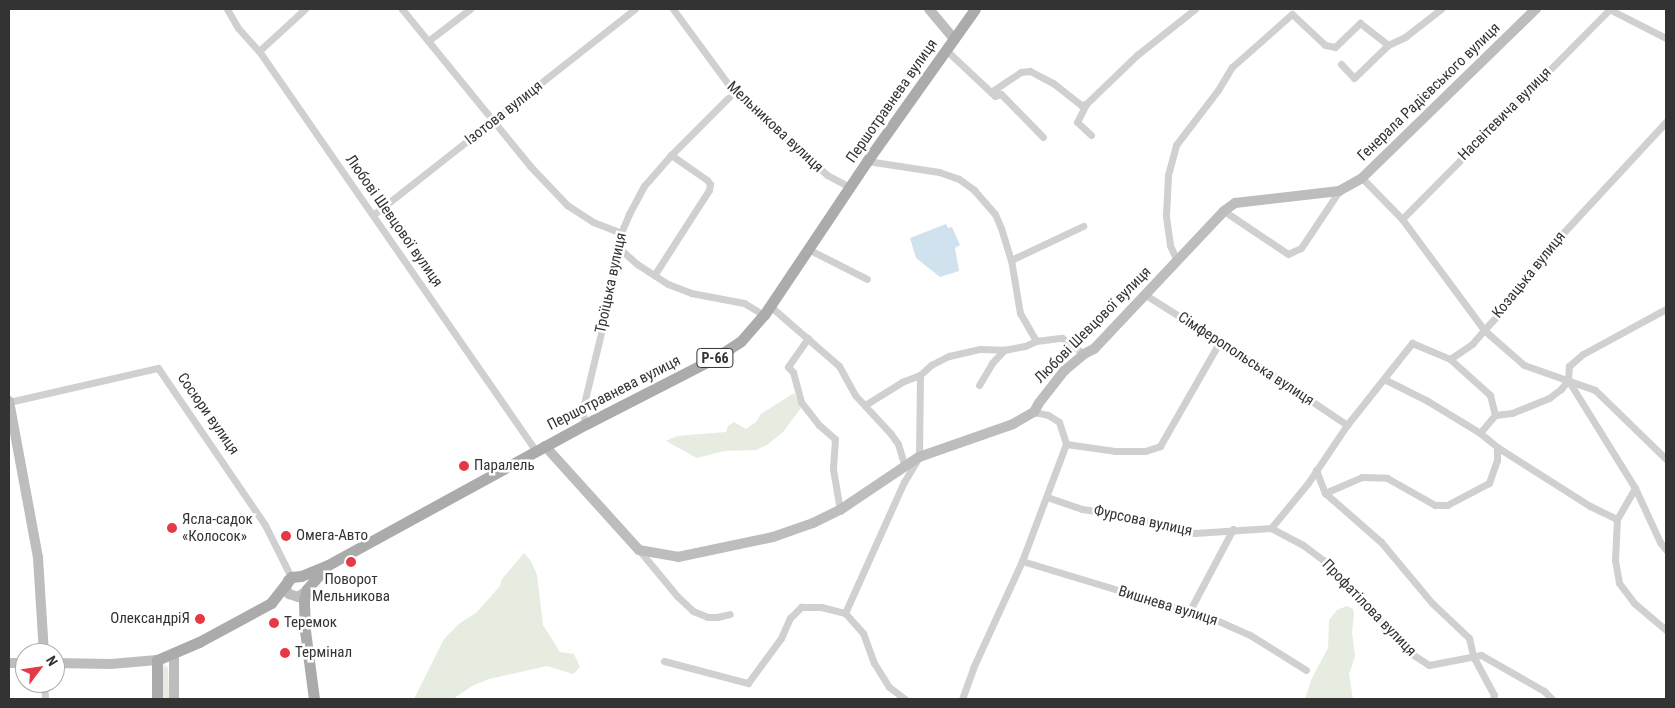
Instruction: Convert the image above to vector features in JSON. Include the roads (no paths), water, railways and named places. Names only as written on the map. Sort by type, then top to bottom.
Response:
[{"type":"main road","name":"Першотравнева вулиця","points":[[293,578],[328,565],[540,448],[715,358],[741,341],[767,310],[867,161],[975,9]]},
{"type":"main road","name":"Першотравнева вулиця","points":[[306,591],[328,565]]},
{"type":"main road","points":[[157,699],[157,660],[174,654],[271,603],[293,578]]},
{"type":"main road","points":[[306,591],[305,631],[314,699]]},
{"type":"street","name":"Любові Шевцової вулиця","points":[[227,9],[238,28],[259,51],[372,215],[540,448],[639,550],[677,596],[693,611],[708,617],[718,618],[730,614]]},
{"type":"street","points":[[259,51],[305,9]]},
{"type":"street","points":[[402,9],[530,166],[567,205],[593,222],[621,233]]},
{"type":"street","points":[[428,41],[470,9]]},
{"type":"street","name":"Ізотова вулиця","points":[[372,215],[635,9]]},
{"type":"street","name":"Мельникова вулиця","points":[[673,9],[734,92],[827,175],[850,187]]},
{"type":"street","points":[[929,9],[954,39]]},
{"type":"street","points":[[1091,135],[1078,122],[1086,104],[1137,55],[1195,9]]},
{"type":"street","points":[[1340,64],[1354,78],[1388,45],[1405,37],[1442,9]]},
{"type":"street","name":"Генерала Радієвського вулиця","points":[[1178,261],[1224,211],[1235,203],[1339,191],[1362,178],[1536,9]]},
{"type":"street","points":[[1609,9],[1666,38]]},
{"type":"street","name":"Насвітевича вулиця","points":[[1402,219],[1609,9]]},
{"type":"street","points":[[1178,261],[1170,245],[1166,215],[1168,175],[1176,145],[1218,90],[1232,67],[1292,14],[1325,44],[1335,47],[1360,24],[1388,45]]},
{"type":"street","points":[[946,50],[991,92],[996,96],[1001,94],[1043,137]]},
{"type":"street","points":[[991,92],[1021,72],[1030,71],[1053,83],[1081,105],[1086,104]]},
{"type":"street","name":"Троїцька вулиця","points":[[586,424],[582,412],[608,304],[621,233],[644,186],[671,155],[734,92]]},
{"type":"street","name":"Козацька вулиця","points":[[1362,178],[1402,219],[1484,330],[1507,305],[1551,246],[1666,122]]},
{"type":"street","points":[[655,274],[709,190],[710,184],[671,155]]},
{"type":"street","points":[[867,161],[940,172],[959,179],[974,190],[995,214],[1011,260],[1020,313],[1036,340]]},
{"type":"street","name":"Генерала Радієвського вулиця","points":[[1224,211],[1288,254],[1301,248],[1339,191]]},
{"type":"street","points":[[1011,260],[1083,226]]},
{"type":"street","points":[[618,247],[637,264],[668,284],[683,290],[744,302],[767,310],[808,338],[839,366],[855,395],[891,434],[898,444],[905,467]]},
{"type":"street","points":[[808,249],[867,279]]},
{"type":"street","name":"Любові Шевцової вулиця","points":[[639,550],[678,557],[773,537],[813,523],[840,510],[919,456],[1013,424],[1034,412],[1064,371],[1094,348],[1144,294],[1178,261]]},
{"type":"street","name":"Сімферопольська вулиця","points":[[1144,294],[1219,343],[1276,377],[1347,425]]},
{"type":"street","points":[[1480,433],[1496,415],[1512,413],[1538,403],[1561,389],[1568,380],[1569,366],[1583,354],[1666,309]]},
{"type":"street","points":[[1450,359],[1472,344],[1484,330],[1524,365],[1594,390],[1666,458]]},
{"type":"street","points":[[808,338],[788,367],[793,372],[801,402],[819,425],[835,439],[833,469],[840,510]]},
{"type":"street","points":[[865,404],[902,382],[920,375],[932,364],[949,356],[980,349],[1004,350],[1025,346],[1036,340],[1062,338],[1084,354]]},
{"type":"street","points":[[1066,444],[1115,451],[1145,451],[1160,446],[1219,343]]},
{"type":"street","points":[[1271,528],[1299,494],[1347,425],[1412,343],[1450,359],[1490,395],[1496,415]]},
{"type":"street","points":[[979,385],[992,364],[1004,350]]},
{"type":"street","name":"Сосюри вулиця","points":[[11,401],[158,368],[265,524],[293,578]]},
{"type":"street","points":[[845,613],[904,482],[919,456],[920,375]]},
{"type":"street","points":[[1384,379],[1415,394],[1480,433],[1497,447],[1590,506],[1617,519]]},
{"type":"street","points":[[1568,380],[1635,488],[1660,542],[1666,550]]},
{"type":"street","points":[[11,401],[38,558],[43,643]]},
{"type":"street","points":[[962,699],[973,668],[1022,561],[1066,444],[1065,434],[1059,422],[1048,415],[1034,412]]},
{"type":"street","points":[[1657,450],[1666,446]]},
{"type":"street","points":[[1325,493],[1362,477],[1387,478],[1435,505],[1447,505],[1489,483],[1497,460],[1497,447]]},
{"type":"street","points":[[1316,470],[1325,493],[1381,542],[1432,603],[1469,638],[1474,656],[1494,695],[1493,699]]},
{"type":"street","points":[[1635,488],[1617,519],[1614,560],[1619,583],[1634,603],[1666,630]]},
{"type":"street","name":"Фурсова вулиця","points":[[1047,497],[1082,509],[1122,515],[1195,533],[1232,529],[1271,528]]},
{"type":"street","name":"Профатілова вулиця","points":[[1271,528],[1303,545],[1324,560],[1376,619],[1412,654],[1430,665],[1481,655],[1544,691],[1552,699]]},
{"type":"street","points":[[1189,612],[1232,529]]},
{"type":"street","name":"Вишнева вулиця","points":[[1022,561],[1214,619],[1250,635],[1306,670]]},
{"type":"street","points":[[271,603],[292,596],[298,597],[306,591],[306,582],[293,578],[286,589],[292,596]]},
{"type":"street","points":[[664,661],[748,683],[781,638],[790,618],[801,607],[821,607],[845,613],[863,633],[874,663],[889,687],[905,699]]},
{"type":"street","points":[[174,654],[174,699]]},
{"type":"street","points":[[65,663],[111,664],[157,660]]},
{"type":"water","points":[[946,224],[948,228],[952,227],[960,245],[955,248],[959,271],[940,277],[916,258],[910,238]]},
{"type":"place","name":"Паралель","points":[[464,466]]},
{"type":"place","name":"Ясла-садок «Колосок»","points":[[172,528]]},
{"type":"place","name":"Омега-Авто","points":[[286,536]]},
{"type":"place","name":"Поворот Мельникова","points":[[351,562]]},
{"type":"place","name":"ОлександріЯ","points":[[200,619]]},
{"type":"place","name":"Теремок","points":[[274,623]]},
{"type":"place","name":"Термінал","points":[[285,653]]}]
